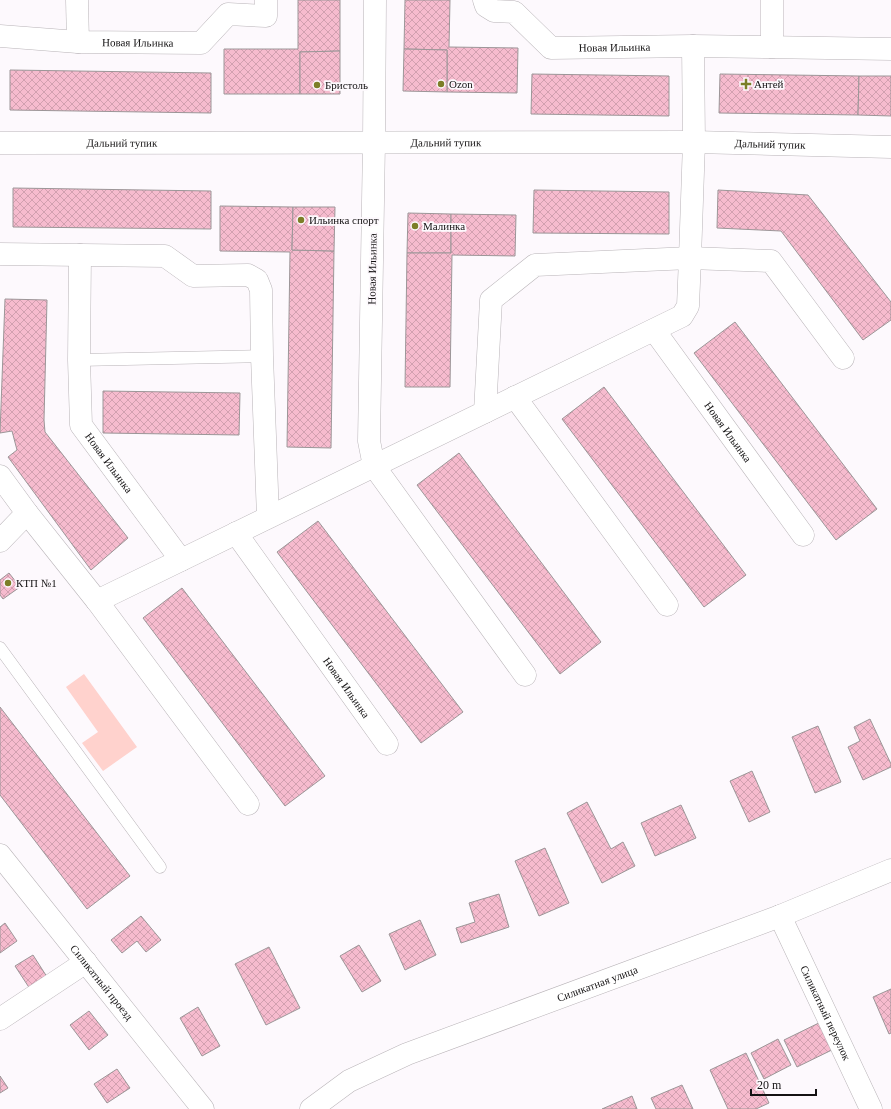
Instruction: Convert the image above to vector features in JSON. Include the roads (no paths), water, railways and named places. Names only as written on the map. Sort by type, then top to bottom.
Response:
[{"type":"street","points":[[78,0],[78,42]]},
{"type":"street","name":"Новая Ильинка","points":[[0,36],[78,42],[201,43],[228,14],[266,16],[266,0]]},
{"type":"street","name":"Новая Ильинка","points":[[375,0],[369,441],[374,466],[525,675]]},
{"type":"street","name":"Новая Ильинка","points":[[484,0],[486,6],[494,10],[514,12],[551,48],[694,46],[891,49]]},
{"type":"street","points":[[772,0],[772,47]]},
{"type":"street","points":[[97,601],[682,316],[688,306],[694,142],[694,46]]},
{"type":"street","name":"Дальний тупик","points":[[0,143],[694,142],[891,147]]},
{"type":"street","points":[[0,254],[165,256],[193,276],[248,275],[257,280],[261,290],[268,517]]},
{"type":"street","name":"Новая Ильинка","points":[[80,255],[80,425],[181,560]]},
{"type":"street","points":[[485,412],[490,300],[535,265],[690,258],[771,261],[843,358]]},
{"type":"street","name":"Новая Ильинка","points":[[654,330],[802,535]]},
{"type":"street","points":[[515,398],[667,605]]},
{"type":"street","points":[[0,476],[27,513],[97,601],[248,804]]},
{"type":"street","points":[[0,540],[27,513]]},
{"type":"street","name":"Новая Ильинка","points":[[236,533],[387,744]]},
{"type":"street","name":"Силикатный проезд","points":[[0,855],[203,1109]]},
{"type":"street","name":"Силикатная улица","points":[[310,1109],[349,1081],[406,1054],[780,916],[891,870]]},
{"type":"street","name":"Силикатный переулок","points":[[780,916],[871,1109]]},
{"type":"street","points":[[0,1019],[86,962]]},
{"type":"lane","points":[[79,360],[262,356]]},
{"type":"lane","points":[[0,648],[160,867]]},
{"type":"place","name":"Ozon","points":[[441,84]]},
{"type":"place","name":"Антей","points":[[746,84]]},
{"type":"place","name":"Бристоль","points":[[317,85]]},
{"type":"place","name":"Ильинка спорт","points":[[301,220]]},
{"type":"place","name":"Малинка","points":[[415,226]]},
{"type":"place","name":"КТП №1","points":[[8,583]]}]
